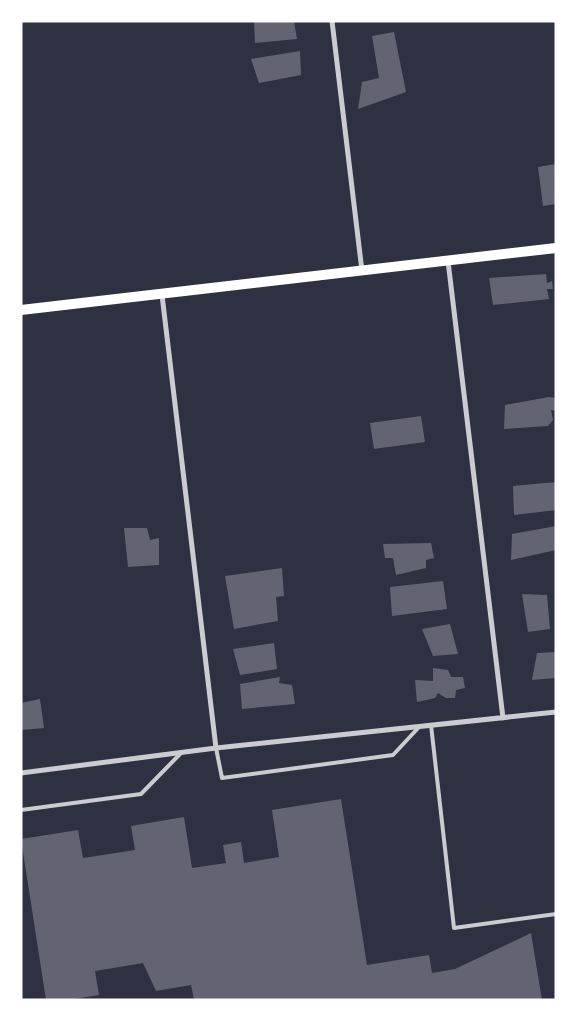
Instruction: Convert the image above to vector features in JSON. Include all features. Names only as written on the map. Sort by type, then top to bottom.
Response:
[{"type":"main road","points":[[21,310],[362,272],[556,248]]},
{"type":"street","points":[[332,21],[362,272]]},
{"type":"street","points":[[448,261],[504,718]]},
{"type":"street","points":[[162,295],[216,748]]},
{"type":"street","points":[[21,773],[216,748],[556,712]]},
{"type":"lane","points":[[431,725],[454,928],[556,914]]},
{"type":"lane","points":[[216,748],[222,778],[393,755],[420,726]]},
{"type":"lane","points":[[21,810],[141,794],[181,753]]},
{"type":"building","points":[[254,21],[294,21],[297,39],[255,43]]},
{"type":"building","points":[[394,32],[406,92],[358,109],[362,82],[379,78],[372,36]]},
{"type":"building","points":[[300,51],[301,75],[259,83],[251,59]]},
{"type":"building","points":[[556,164],[556,204],[543,206],[538,167]]},
{"type":"building","points":[[546,274],[547,283],[552,281],[553,289],[547,289],[549,299],[493,305],[489,278]]},
{"type":"building","points":[[549,397],[556,398],[556,411],[551,410],[553,420],[548,426],[504,429],[505,405]]},
{"type":"building","points":[[421,416],[425,442],[374,449],[370,423]]},
{"type":"building","points":[[556,482],[556,510],[514,515],[513,486]]},
{"type":"building","points":[[556,526],[556,550],[511,560],[512,534]]},
{"type":"building","points":[[124,528],[147,528],[150,540],[159,538],[159,565],[128,567]]},
{"type":"building","points":[[431,543],[434,558],[426,560],[426,568],[396,575],[393,558],[385,558],[383,544]]},
{"type":"building","points":[[282,568],[284,596],[276,597],[278,621],[234,629],[225,576]]},
{"type":"building","points":[[443,581],[447,609],[392,616],[390,587]]},
{"type":"building","points":[[522,594],[547,595],[550,629],[528,632]]},
{"type":"building","points":[[450,624],[458,654],[433,656],[422,629]]},
{"type":"building","points":[[274,643],[277,669],[240,675],[233,649]]},
{"type":"building","points":[[556,652],[556,678],[532,680],[537,653]]},
{"type":"building","points":[[433,668],[448,670],[451,677],[463,677],[465,688],[456,690],[455,698],[446,698],[438,693],[435,698],[417,702],[415,680],[433,681]]},
{"type":"building","points":[[280,677],[279,683],[292,685],[295,704],[242,709],[240,684]]},
{"type":"building","points":[[40,699],[44,728],[21,730],[21,703]]},
{"type":"building","points":[[341,799],[367,965],[429,955],[432,973],[455,969],[531,933],[542,1000],[194,1000],[191,985],[156,991],[143,963],[95,971],[99,995],[68,1000],[46,1000],[21,839],[78,830],[83,858],[135,850],[131,826],[184,817],[192,868],[226,863],[223,845],[241,842],[244,863],[279,857],[272,810]]}]
